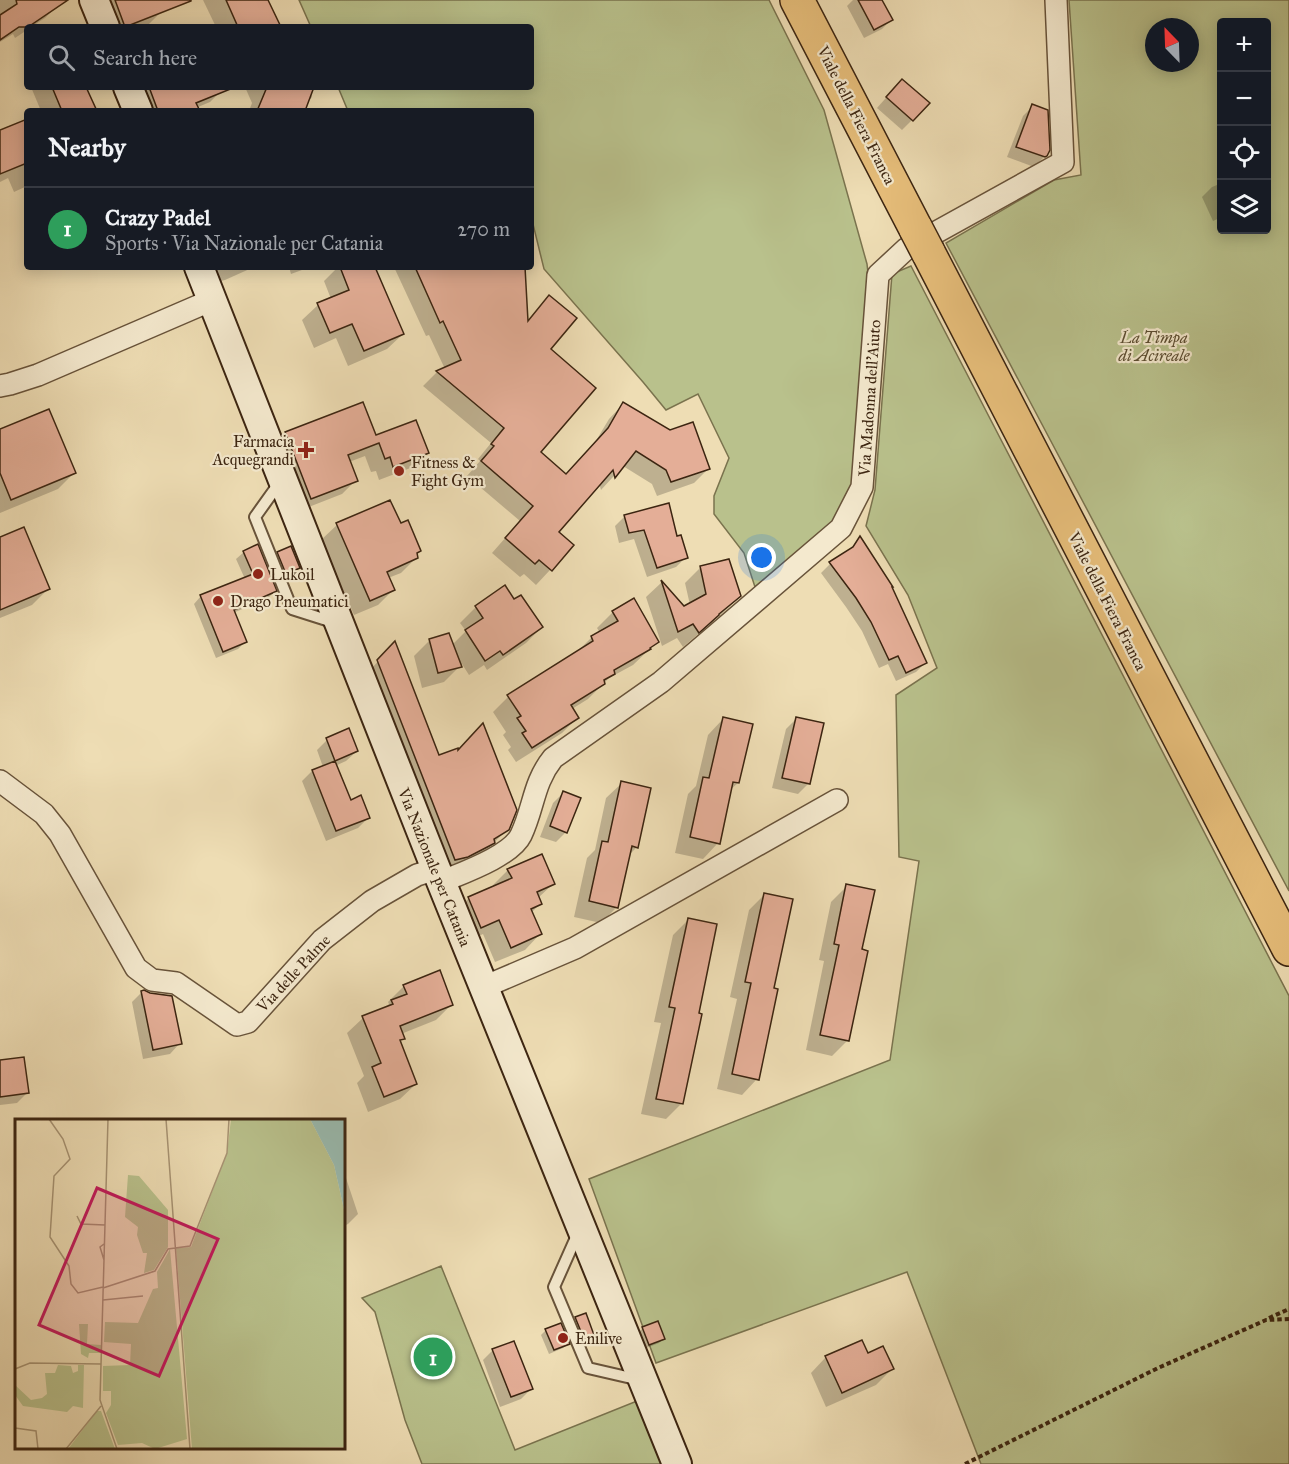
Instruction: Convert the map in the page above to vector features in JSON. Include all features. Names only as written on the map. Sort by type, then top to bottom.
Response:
[{"type":"main road","points":[[94,0],[104,24]]},
{"type":"main road","name":"Viale della Fiera Franca","points":[[797,0],[1289,949]]},
{"type":"main road","points":[[129,90],[137,108]]},
{"type":"main road","name":"Via Nazionale per Catania","points":[[200,270],[438,875],[677,1464]]},
{"type":"street","name":"Via Madonna dell'Aiuto","points":[[438,875],[503,854],[520,838],[539,781],[553,758],[662,682],[841,528],[862,487],[878,275],[906,249],[1063,162],[1056,0]]},
{"type":"street","points":[[0,386],[38,375],[212,300]]},
{"type":"street","name":"Via delle Palme","points":[[0,782],[44,814],[60,834],[136,968],[152,980],[176,983],[237,1025],[248,1022],[322,940],[372,902],[417,875],[438,875]]},
{"type":"street","points":[[483,987],[575,948],[837,800]]},
{"type":"lane","points":[[282,479],[255,517],[292,609],[340,624]]},
{"type":"lane","points":[[580,1227],[554,1287],[588,1368],[643,1381]]},
{"type":"path","points":[[965,1464],[1158,1368],[1289,1309]]},
{"type":"path","points":[[1266,1320],[1289,1319]]},
{"type":"green space","points":[[299,0],[769,0],[824,110],[867,264],[869,282],[855,484],[833,522],[755,587],[744,553],[714,514],[714,496],[729,458],[698,394],[666,410],[544,269],[534,228],[534,108],[347,108],[339,90],[534,90],[534,24],[310,24]]},
{"type":"green space","name":"La Timpa di Acireale","points":[[1069,0],[1289,0],[1289,891],[946,243],[1054,180],[1081,175]]},
{"type":"green space","points":[[911,266],[1289,996],[1289,1464],[981,1464],[907,1272],[656,1363],[589,1179],[890,1060],[919,861],[899,857],[896,695],[937,668],[908,595],[866,526],[875,490],[892,274]]},
{"type":"green space","points":[[441,1266],[515,1450],[637,1401],[663,1464],[422,1464],[405,1420],[375,1312],[362,1298]]},
{"type":"building","points":[[16,0],[68,0],[32,24],[24,24],[24,27],[19,27],[0,40],[0,15],[17,4]]},
{"type":"building","points":[[115,0],[191,0],[133,24],[124,24]]},
{"type":"building","points":[[226,0],[268,0],[280,24],[237,24]]},
{"type":"building","points":[[858,0],[882,0],[893,20],[874,30]]},
{"type":"building","points":[[902,79],[930,103],[913,121],[886,97]]},
{"type":"building","points":[[53,90],[87,90],[96,108],[61,108]]},
{"type":"building","points":[[150,90],[228,90],[196,103],[198,108],[157,108]]},
{"type":"building","points":[[266,90],[313,90],[306,108],[258,108]]},
{"type":"building","points":[[1032,104],[1048,110],[1050,150],[1045,157],[1016,147]]},
{"type":"building","points":[[24,120],[24,164],[0,174],[0,130]]},
{"type":"building","points":[[341,270],[376,270],[404,334],[364,351],[352,324],[330,333],[317,303],[349,290]]},
{"type":"building","points":[[416,270],[525,270],[528,321],[549,295],[577,318],[551,349],[596,388],[541,452],[566,474],[608,428],[623,402],[670,430],[693,422],[710,469],[671,482],[666,470],[636,451],[615,478],[613,470],[559,532],[574,545],[552,571],[539,560],[535,564],[505,538],[533,506],[481,461],[494,446],[491,444],[504,428],[436,371],[461,360],[443,321],[440,323]]},
{"type":"building","points":[[363,402],[376,435],[416,420],[429,453],[393,467],[390,457],[385,459],[379,443],[348,455],[358,481],[311,499],[285,432]]},
{"type":"building","points":[[49,409],[76,473],[11,500],[0,473],[0,429]]},
{"type":"building","points":[[390,500],[401,523],[408,520],[421,551],[417,553],[418,558],[387,572],[395,590],[370,601],[336,523]]},
{"type":"building","points":[[669,503],[677,536],[681,535],[688,558],[657,568],[644,530],[629,533],[624,515]]},
{"type":"building","points":[[24,527],[50,589],[0,610],[0,537]]},
{"type":"building","points":[[860,536],[893,587],[927,663],[906,673],[898,656],[889,660],[871,622],[829,562],[853,547]]},
{"type":"building","points":[[258,544],[277,591],[234,610],[247,642],[223,652],[200,595],[253,574],[243,551]]},
{"type":"building","points":[[291,546],[300,568],[286,574],[277,552]]},
{"type":"building","points":[[729,559],[741,596],[699,633],[693,624],[678,632],[661,580],[684,606],[706,594],[700,566]]},
{"type":"building","points":[[505,585],[514,599],[521,595],[543,627],[503,655],[500,651],[485,661],[465,630],[483,618],[475,606]]},
{"type":"building","points":[[634,598],[659,642],[614,670],[615,674],[604,680],[605,684],[571,705],[579,718],[532,748],[522,733],[526,731],[517,718],[521,716],[507,695],[593,641],[591,636],[618,621],[612,611]]},
{"type":"building","points":[[449,633],[462,667],[438,673],[429,639]]},
{"type":"building","points":[[395,641],[439,755],[458,748],[458,750],[483,723],[517,810],[509,830],[494,839],[495,843],[468,857],[455,860],[377,660]]},
{"type":"building","points":[[723,717],[753,724],[739,783],[733,782],[720,844],[690,837],[703,777],[709,778]]},
{"type":"building","points":[[796,717],[824,723],[810,784],[782,778]]},
{"type":"building","points":[[349,728],[358,751],[335,761],[326,738]]},
{"type":"building","points":[[335,761],[351,800],[361,795],[370,818],[336,831],[312,770]]},
{"type":"building","points":[[621,781],[651,788],[638,848],[632,846],[618,908],[589,901],[602,841],[608,842]]},
{"type":"building","points":[[563,791],[581,798],[567,833],[550,826]]},
{"type":"building","points":[[542,854],[555,884],[537,892],[542,904],[531,909],[542,934],[511,948],[499,920],[481,928],[468,897],[512,878],[507,869]]},
{"type":"building","points":[[846,884],[875,890],[862,949],[868,951],[849,1041],[820,1035],[839,945],[834,944]]},
{"type":"building","points":[[764,893],[793,899],[774,988],[778,989],[759,1080],[732,1074],[751,983],[745,982]]},
{"type":"building","points":[[688,918],[717,924],[699,1013],[702,1014],[683,1104],[656,1099],[675,1008],[669,1007]]},
{"type":"building","points":[[440,970],[453,1005],[400,1026],[405,1039],[400,1040],[417,1084],[384,1097],[372,1067],[381,1063],[362,1016],[393,1004],[391,1000],[407,994],[403,985]]},
{"type":"building","points":[[141,991],[172,996],[182,1044],[153,1050]]},
{"type":"building","points":[[24,1057],[29,1093],[0,1097],[0,1060]]},
{"type":"building","points":[[586,1313],[594,1335],[584,1339],[575,1317]]},
{"type":"building","points":[[658,1321],[665,1339],[649,1345],[642,1327]]},
{"type":"building","points":[[561,1323],[570,1344],[554,1350],[545,1329]]},
{"type":"building","points":[[862,1340],[868,1353],[883,1346],[894,1369],[842,1393],[825,1356]]},
{"type":"building","points":[[514,1341],[533,1389],[511,1397],[492,1349]]},
{"type":"place","name":"Farmacia Acquegrandi","points":[[306,450]]},
{"type":"place","name":"Fitness & Fight Gym","points":[[399,471]]},
{"type":"place","name":"Lukoil","points":[[258,574]]},
{"type":"place","name":"Drago Pneumatici","points":[[218,601]]},
{"type":"place","name":"Enilive","points":[[563,1338]]},
{"type":"place","name":"Crazy Padel","points":[[433,1357]]}]
